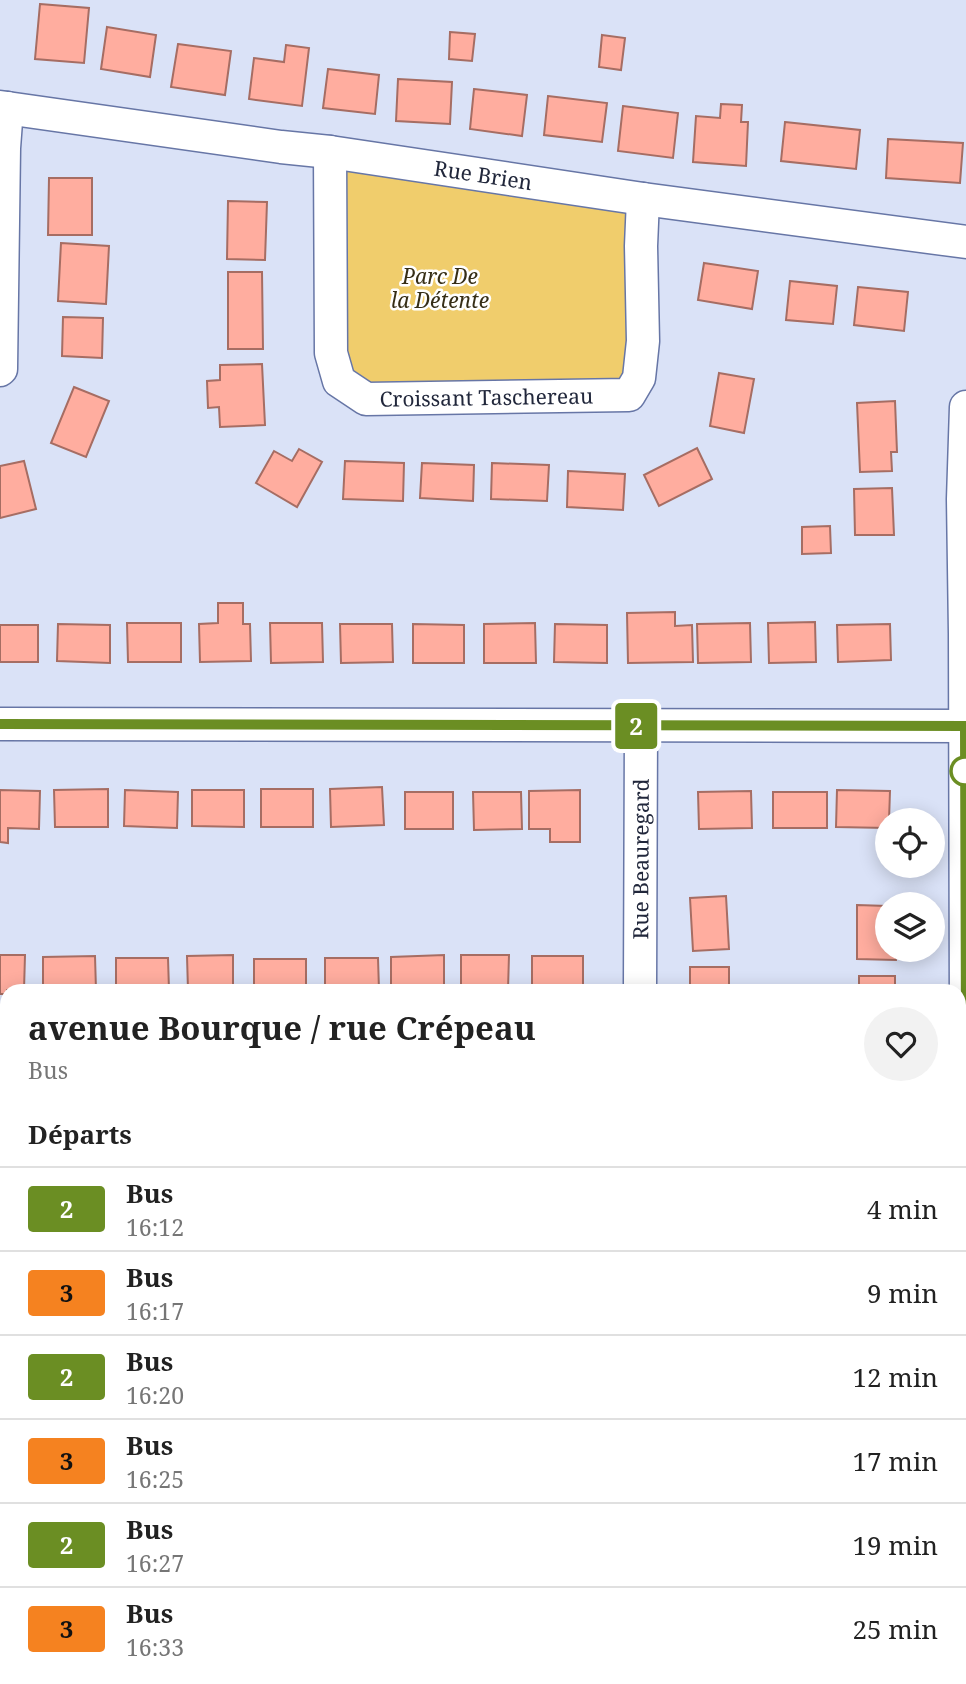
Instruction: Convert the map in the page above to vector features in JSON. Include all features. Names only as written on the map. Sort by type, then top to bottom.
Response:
[{"type":"street","name":"Rue Brien","points":[[4,107],[643,199],[966,242]]},
{"type":"street","points":[[0,370],[4,107]]},
{"type":"street","name":"Croissant Taschereau","points":[[330,152],[331,353],[339,381],[366,399],[629,396],[639,378],[643,341],[643,199]]},
{"type":"street","points":[[966,407],[963,499],[966,1023]]},
{"type":"street","points":[[0,724],[966,726]]},
{"type":"street","name":"Rue Beauregard","points":[[639,984],[641,726]]},
{"type":"green space","name":"Parc De la Détente","points":[[330,161],[640,202],[628,392],[336,390]]},
{"type":"building","points":[[40,4],[89,8],[84,63],[35,59]]},
{"type":"building","points":[[107,27],[156,35],[150,77],[101,69]]},
{"type":"building","points":[[450,32],[475,34],[472,61],[449,59]]},
{"type":"building","points":[[602,35],[625,38],[621,70],[599,67]]},
{"type":"building","points":[[178,44],[231,51],[225,95],[171,87]]},
{"type":"building","points":[[286,45],[309,48],[302,106],[249,99],[254,58],[284,62]]},
{"type":"building","points":[[328,69],[379,75],[375,114],[323,108]]},
{"type":"building","points":[[398,79],[452,82],[450,124],[396,121]]},
{"type":"building","points":[[474,89],[527,95],[522,136],[470,129]]},
{"type":"building","points":[[548,96],[607,103],[602,142],[544,135]]},
{"type":"building","points":[[721,104],[742,105],[741,122],[748,122],[746,166],[693,162],[696,116],[720,118]]},
{"type":"building","points":[[623,106],[678,113],[673,158],[618,151]]},
{"type":"building","points":[[785,122],[860,130],[856,169],[781,161]]},
{"type":"building","points":[[888,139],[963,143],[960,183],[886,178]]},
{"type":"building","points":[[49,178],[92,178],[92,235],[48,235]]},
{"type":"building","points":[[228,201],[267,202],[265,260],[227,259]]},
{"type":"building","points":[[61,243],[109,246],[106,304],[58,301]]},
{"type":"building","points":[[704,263],[758,271],[752,309],[698,300]]},
{"type":"building","points":[[228,272],[262,272],[263,349],[228,349]]},
{"type":"building","points":[[790,281],[837,286],[833,324],[786,320]]},
{"type":"building","points":[[858,287],[908,292],[904,331],[854,325]]},
{"type":"building","points":[[63,317],[103,318],[102,358],[62,356]]},
{"type":"building","points":[[262,364],[265,425],[220,427],[219,407],[208,408],[207,381],[220,380],[220,365]]},
{"type":"building","points":[[719,373],[754,379],[744,433],[710,426]]},
{"type":"building","points":[[74,387],[109,401],[86,457],[51,443]]},
{"type":"building","points":[[895,401],[897,452],[891,452],[892,471],[860,472],[857,403]]},
{"type":"building","points":[[697,448],[712,479],[659,506],[644,475]]},
{"type":"building","points":[[299,449],[322,462],[297,507],[256,483],[274,451],[292,461]]},
{"type":"building","points":[[24,461],[36,509],[0,518],[0,466]]},
{"type":"building","points":[[345,461],[404,463],[403,501],[343,499]]},
{"type":"building","points":[[422,463],[474,465],[473,501],[420,498]]},
{"type":"building","points":[[492,463],[549,465],[547,501],[491,499]]},
{"type":"building","points":[[568,471],[625,474],[623,510],[567,507]]},
{"type":"building","points":[[892,488],[894,535],[855,535],[854,489]]},
{"type":"building","points":[[830,526],[831,553],[802,554],[802,527]]},
{"type":"building","points":[[218,603],[243,603],[243,624],[250,624],[251,661],[200,662],[199,624],[218,623]]},
{"type":"building","points":[[675,612],[675,626],[692,625],[693,662],[628,663],[627,613]]},
{"type":"building","points":[[815,622],[816,662],[769,663],[768,623]]},
{"type":"building","points":[[127,623],[181,623],[181,662],[128,662]]},
{"type":"building","points":[[270,623],[322,623],[323,662],[271,663]]},
{"type":"building","points":[[535,623],[536,663],[484,663],[484,624]]},
{"type":"building","points":[[750,623],[751,662],[698,663],[697,624]]},
{"type":"building","points":[[58,624],[110,625],[110,663],[57,661]]},
{"type":"building","points":[[340,624],[392,624],[393,662],[341,663]]},
{"type":"building","points":[[413,624],[464,625],[464,663],[413,663]]},
{"type":"building","points":[[555,624],[607,625],[607,663],[554,662]]},
{"type":"building","points":[[890,624],[891,660],[838,662],[837,625]]},
{"type":"building","points":[[0,625],[38,625],[38,662],[0,662]]},
{"type":"building","points":[[382,787],[384,825],[331,827],[330,789]]},
{"type":"building","points":[[108,789],[108,827],[55,827],[54,790]]},
{"type":"building","points":[[261,789],[313,789],[313,827],[261,827]]},
{"type":"building","points":[[0,790],[40,791],[39,829],[8,828],[8,843],[0,842]]},
{"type":"building","points":[[125,790],[178,792],[177,828],[124,826]]},
{"type":"building","points":[[192,790],[244,790],[244,827],[192,826]]},
{"type":"building","points":[[580,790],[580,842],[550,842],[550,829],[529,829],[529,791]]},
{"type":"building","points":[[837,790],[890,791],[889,808],[875,808],[875,828],[836,827]]},
{"type":"building","points":[[751,791],[752,828],[699,829],[698,792]]},
{"type":"building","points":[[405,792],[453,792],[453,829],[405,829]]},
{"type":"building","points":[[473,792],[521,792],[522,829],[474,830]]},
{"type":"building","points":[[773,792],[827,792],[827,828],[773,828]]},
{"type":"building","points":[[726,896],[729,949],[693,951],[690,898]]},
{"type":"building","points":[[857,905],[875,906],[875,959],[857,959]]},
{"type":"building","points":[[0,955],[25,955],[24,984],[0,984]]},
{"type":"building","points":[[233,955],[233,984],[188,984],[187,956]]},
{"type":"building","points":[[444,955],[444,984],[391,984],[391,957]]},
{"type":"building","points":[[461,955],[509,955],[508,984],[461,984]]},
{"type":"building","points":[[95,956],[96,984],[43,984],[43,957]]},
{"type":"building","points":[[532,956],[583,956],[583,984],[532,984]]},
{"type":"building","points":[[116,958],[168,958],[169,984],[116,984]]},
{"type":"building","points":[[325,958],[378,958],[379,984],[325,984]]},
{"type":"building","points":[[254,959],[306,959],[306,984],[254,984]]},
{"type":"building","points":[[690,967],[729,967],[729,984],[690,984]]},
{"type":"building","points":[[859,976],[895,976],[895,984],[859,984]]},
{"type":"bus line","name":"2","points":[[0,724],[965,726],[966,984]]}]
